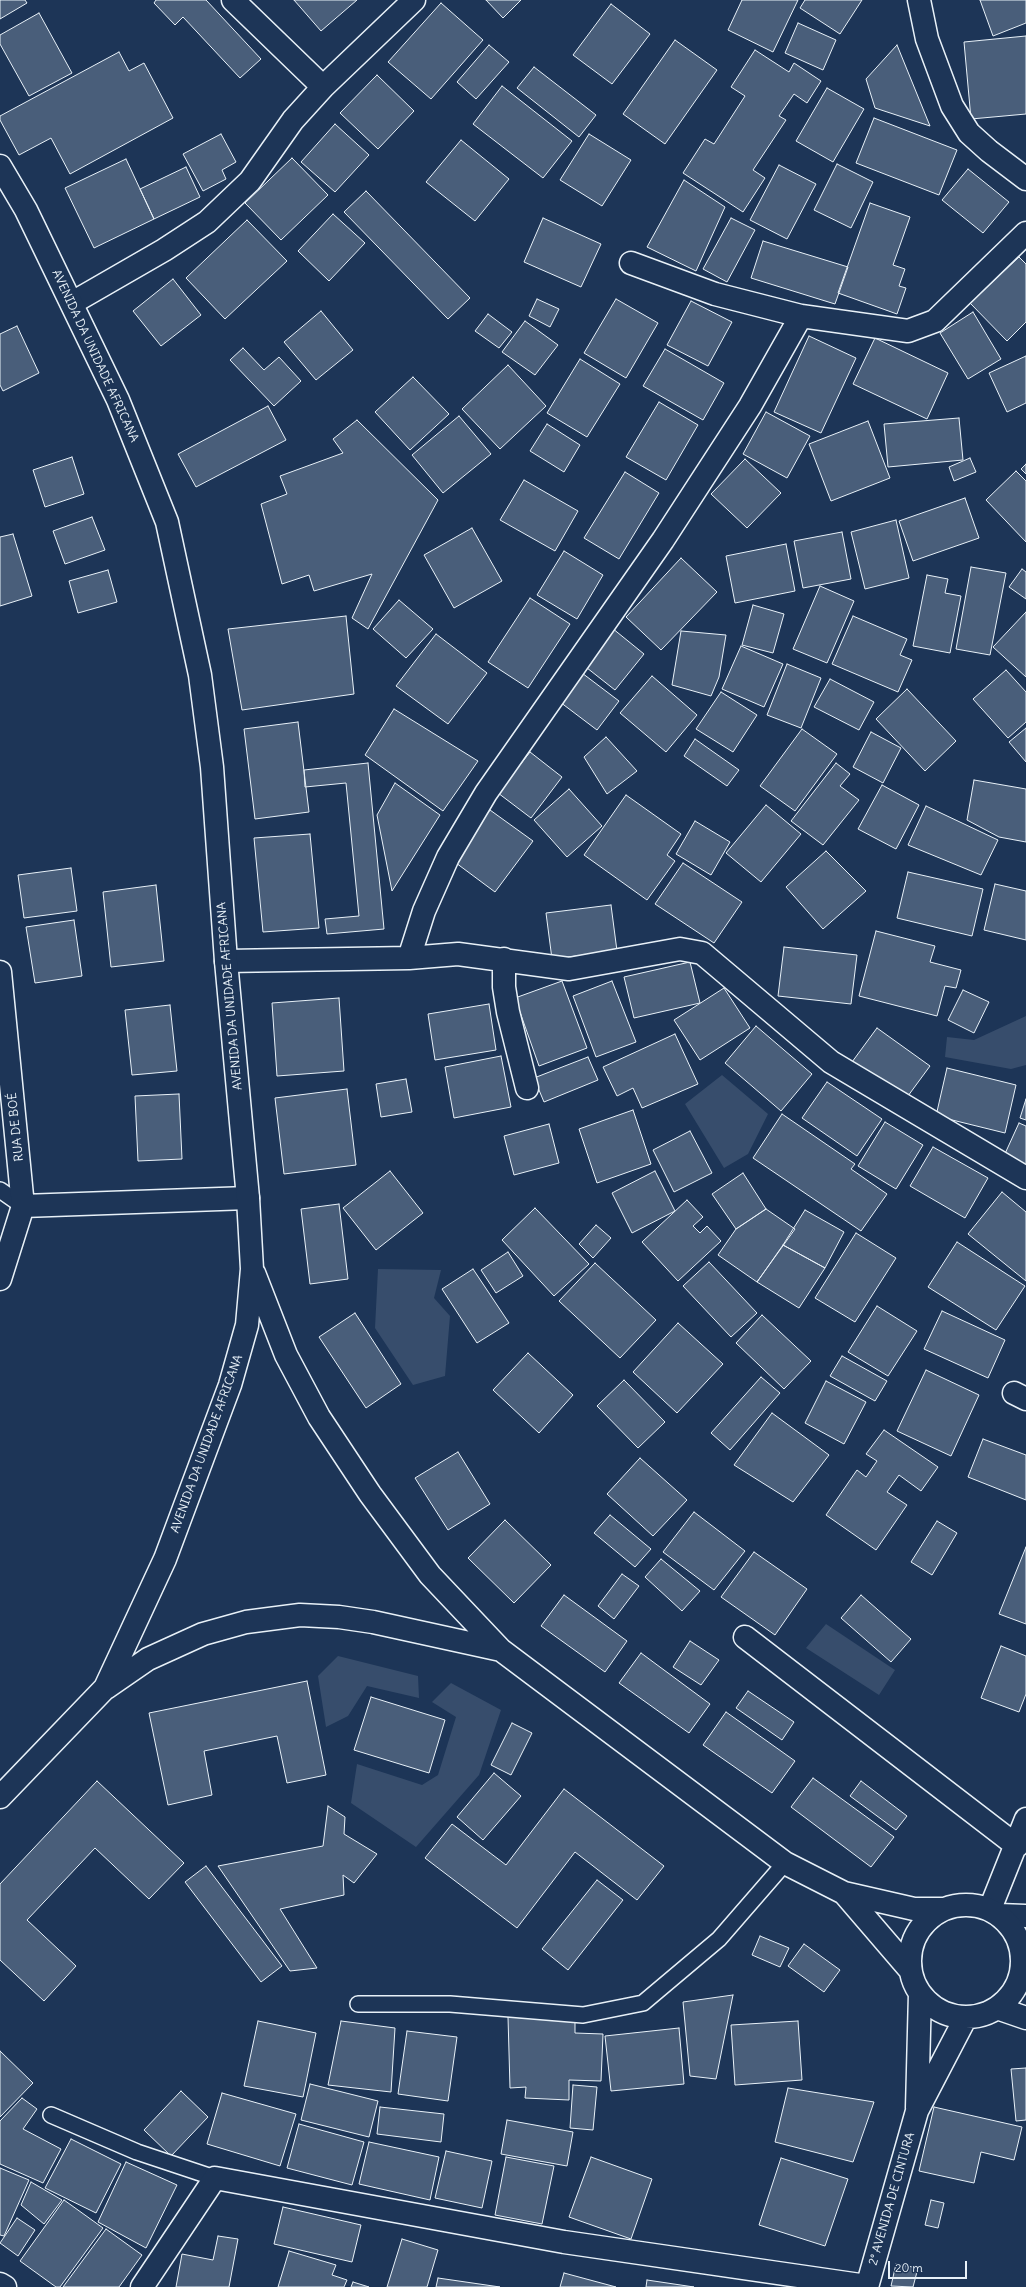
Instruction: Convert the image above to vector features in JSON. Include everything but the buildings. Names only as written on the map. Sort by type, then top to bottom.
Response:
[{"type":"street","points":[[233,0],[323,87]]},
{"type":"street","points":[[72,303],[164,250],[207,222],[250,181],[293,120],[323,87],[414,0]]},
{"type":"street","points":[[920,0],[927,38],[952,106],[969,133],[1026,179]]},
{"type":"street","name":"AVENIDA DA UNIDADE AFRICANA","points":[[0,166],[26,210],[118,400],[167,522],[200,675],[212,767],[226,961],[248,1198],[252,1269],[247,1325],[230,1385],[165,1559],[106,1688],[0,1797]]},
{"type":"street","points":[[631,263],[715,294],[801,316],[908,332],[935,321],[1026,233]]},
{"type":"street","points":[[409,958],[424,911],[448,857],[486,793],[663,540],[750,406],[801,316]]},
{"type":"street","points":[[226,961],[409,958],[458,954],[504,959],[569,969],[680,949],[702,953],[831,1062],[1026,1178]]},
{"type":"street","points":[[504,959],[508,1012],[527,1088]]},
{"type":"street","name":"RUA DE BOÉ","points":[[0,972],[24,1206],[0,1279]]},
{"type":"street","points":[[24,1206],[248,1198]]},
{"type":"street","points":[[252,1269],[286,1355],[319,1417],[370,1494],[430,1575],[501,1650],[785,1863],[844,1893],[914,1909],[943,1910],[966,1904],[995,1912],[1026,1916]]},
{"type":"street","points":[[106,1688],[148,1659],[203,1634],[246,1622],[300,1615],[338,1617],[373,1622],[501,1650]]},
{"type":"street","points":[[745,1637],[1017,1846]]},
{"type":"street","points":[[995,1912],[1026,1819]]},
{"type":"street","points":[[844,1893],[911,1971]]},
{"type":"street","points":[[943,1910],[925,1923],[913,1942],[910,1956],[911,1971],[914,1983],[920,1993],[940,2011],[966,2017],[976,2016],[997,2008],[1013,1992],[1022,1970],[1024,1954],[1010,1924],[995,1912]]},
{"type":"street","points":[[917,2111],[920,1993]]},
{"type":"street","points":[[997,2008],[1026,2018]]},
{"type":"street","points":[[917,2111],[966,2017]]},
{"type":"street","name":"2° AVENIDA DE CINTURA","points":[[867,2287],[917,2111]]},
{"type":"street","points":[[142,2287],[215,2178],[564,2242],[867,2287]]},
{"type":"street","points":[[0,2284],[5,2287]]},
{"type":"lane","points":[[0,1190],[24,1206]]},
{"type":"lane","points":[[358,2004],[450,2004],[583,2015],[643,2003],[719,1939],[785,1863]]},
{"type":"lane","points":[[51,2115],[137,2152],[215,2178]]},
{"type":"shaded area","points":[[1026,1016],[1026,1065],[1011,1069],[945,1057],[947,1037],[974,1040]]},
{"type":"shaded area","points":[[722,1075],[768,1114],[748,1154],[724,1168],[685,1104]]},
{"type":"shaded area","points":[[378,1269],[441,1270],[434,1298],[450,1316],[445,1376],[413,1385],[375,1328]]},
{"type":"shaded area","points":[[826,1624],[895,1670],[879,1695],[806,1648]]},
{"type":"shaded area","points":[[338,1656],[418,1676],[419,1698],[367,1686],[348,1716],[326,1727],[318,1676]]},
{"type":"shaded area","points":[[451,1683],[501,1710],[479,1775],[416,1847],[351,1803],[357,1764],[422,1785],[438,1775],[456,1717],[432,1702]]}]
